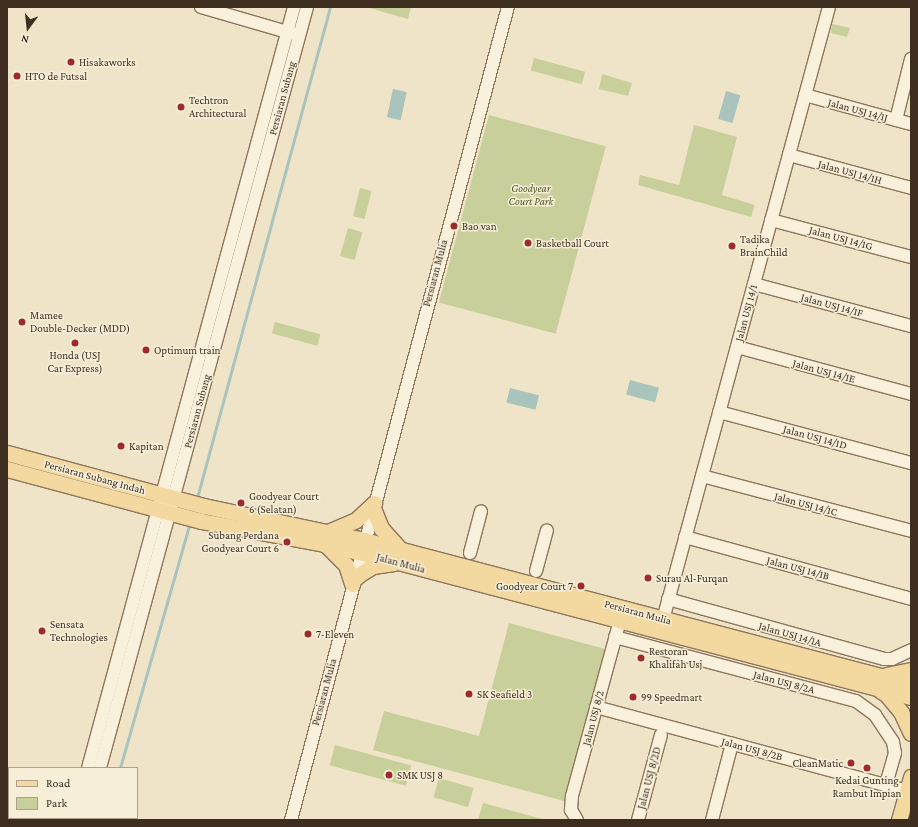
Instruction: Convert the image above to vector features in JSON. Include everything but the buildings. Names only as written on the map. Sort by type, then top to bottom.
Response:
[{"type":"main road","name":"Persiaran Subang Indah","points":[[7,453],[173,498]]},
{"type":"main road","name":"Persiaran Subang Indah","points":[[7,469],[169,513]]},
{"type":"main road","points":[[173,498],[326,538],[346,565],[353,582],[360,574],[373,566],[387,563],[402,556],[382,528],[373,506],[356,520],[326,538]]},
{"type":"main road","name":"Jalan Mulia","points":[[169,513],[201,522],[326,538],[363,546],[402,556],[620,621]]},
{"type":"main road","name":"Persiaran Mulia","points":[[402,556],[878,682],[911,697]]},
{"type":"main road","name":"Persiaran Mulia","points":[[620,621],[662,625]]},
{"type":"main road","points":[[911,670],[878,682],[901,712],[911,733]]},
{"type":"main road","name":"Persiaran Mulia","points":[[878,682],[911,684]]},
{"type":"main road","points":[[899,820],[909,784]]},
{"type":"street","points":[[201,7],[300,35]]},
{"type":"street","name":"Persiaran Subang","points":[[173,498],[294,7]]},
{"type":"street","name":"Persiaran Subang","points":[[100,767],[307,7]]},
{"type":"street","name":"Persiaran Mulia","points":[[290,820],[508,7]]},
{"type":"street","name":"Jalan USJ 14/1","points":[[662,625],[829,7]]},
{"type":"street","points":[[896,120],[911,59]]},
{"type":"street","name":"Jalan USJ 14/1J","points":[[805,95],[911,124]]},
{"type":"street","name":"Jalan USJ 14/1H","points":[[789,155],[911,188]]},
{"type":"street","name":"Jalan USJ 14/1G","points":[[771,220],[911,257]]},
{"type":"street","name":"Jalan USJ 14/1F","points":[[754,284],[911,326]]},
{"type":"street","name":"Jalan USJ 14/1E","points":[[737,347],[911,394]]},
{"type":"street","name":"Jalan USJ 14/1D","points":[[719,412],[911,463]]},
{"type":"street","name":"Jalan USJ 14/1C","points":[[702,476],[911,531]]},
{"type":"street","points":[[470,553],[481,511]]},
{"type":"street","name":"Persiaran Subang","points":[[88,767],[169,513]]},
{"type":"street","points":[[536,571],[547,530]]},
{"type":"street","name":"Jalan USJ 14/1B","points":[[685,536],[911,599]]},
{"type":"street","name":"Jalan USJ 14/1A","points":[[668,599],[884,659],[892,658],[911,650]]},
{"type":"street","name":"Jalan USJ 8/2","points":[[575,818],[571,810],[572,796],[620,621]]},
{"type":"street","name":"Jalan USJ 8/2A","points":[[615,637],[856,701],[875,715],[893,742],[895,752],[886,785]]},
{"type":"street","name":"Jalan USJ 8/2B","points":[[596,707],[886,785],[909,784]]},
{"type":"street","name":"Jalan USJ 8/2D","points":[[638,820],[661,736]]},
{"type":"street","points":[[712,820],[732,744]]},
{"type":"green space","points":[[366,7],[411,7],[408,19]]},
{"type":"green space","points":[[832,24],[850,28],[847,37],[831,33]]},
{"type":"green space","points":[[534,58],[585,72],[582,84],[531,71]]},
{"type":"green space","points":[[602,74],[632,83],[628,96],[599,89]]},
{"type":"green space","name":"Goodyear Court Park","points":[[489,115],[606,146],[556,334],[439,302]]},
{"type":"green space","points":[[694,125],[737,137],[722,195],[755,205],[751,217],[638,185],[640,175],[679,185]]},
{"type":"green space","points":[[360,188],[372,191],[365,219],[353,216]]},
{"type":"green space","points":[[348,228],[362,232],[354,260],[340,256]]},
{"type":"green space","points":[[275,322],[320,334],[317,346],[272,334]]},
{"type":"green space","points":[[509,623],[605,649],[564,801],[373,750],[384,711],[479,736]]},
{"type":"green space","points":[[335,745],[411,765],[406,786],[330,765]]},
{"type":"green space","points":[[439,778],[474,788],[468,807],[433,797]]},
{"type":"green space","points":[[483,803],[546,820],[478,820]]},
{"type":"water","points":[[393,89],[407,92],[401,120],[387,117]]},
{"type":"water","points":[[726,91],[740,95],[732,123],[718,119]]},
{"type":"water","points":[[630,380],[659,388],[655,402],[626,394]]},
{"type":"water","points":[[510,388],[539,395],[535,410],[506,403]]},
{"type":"waterway","points":[[197,498],[330,7]]},
{"type":"waterway","points":[[120,767],[190,522]]},
{"type":"tram line","points":[[908,820],[911,811]]},
{"type":"place","name":"Hisakaworks","points":[[71,62]]},
{"type":"place","name":"HTO de Futsal","points":[[17,76]]},
{"type":"place","name":"Techtron Architectural","points":[[181,107]]},
{"type":"place","name":"Bao van","points":[[454,226]]},
{"type":"place","name":"Basketball Court","points":[[528,243]]},
{"type":"place","name":"Tadika BrainChild","points":[[732,246]]},
{"type":"place","name":"Mamee Double-Decker (MDD)","points":[[22,322]]},
{"type":"place","name":"Honda (USJ Car Express)","points":[[75,343]]},
{"type":"place","name":"Optimum train","points":[[146,350]]},
{"type":"place","name":"Kapitan","points":[[121,446]]},
{"type":"place","name":"Goodyear Court 6 (Selatan)","points":[[241,503]]},
{"type":"place","name":"Subang Perdana Goodyear Court 6","points":[[287,542]]},
{"type":"place","name":"Surau Al-Furqan","points":[[648,578]]},
{"type":"place","name":"Goodyear Court 7","points":[[581,586]]},
{"type":"place","name":"Sensata Technologies","points":[[42,631]]},
{"type":"place","name":"7-Eleven","points":[[308,634]]},
{"type":"place","name":"Restoran Khalifah Usj","points":[[641,658]]},
{"type":"place","name":"SK Seafield 3","points":[[469,694]]},
{"type":"place","name":"99 Speedmart","points":[[633,697]]},
{"type":"place","name":"CleanMatic","points":[[851,763]]},
{"type":"place","name":"Kedai Gunting Rambut Impian","points":[[867,768]]},
{"type":"place","name":"SMK USJ 8","points":[[389,775]]}]
